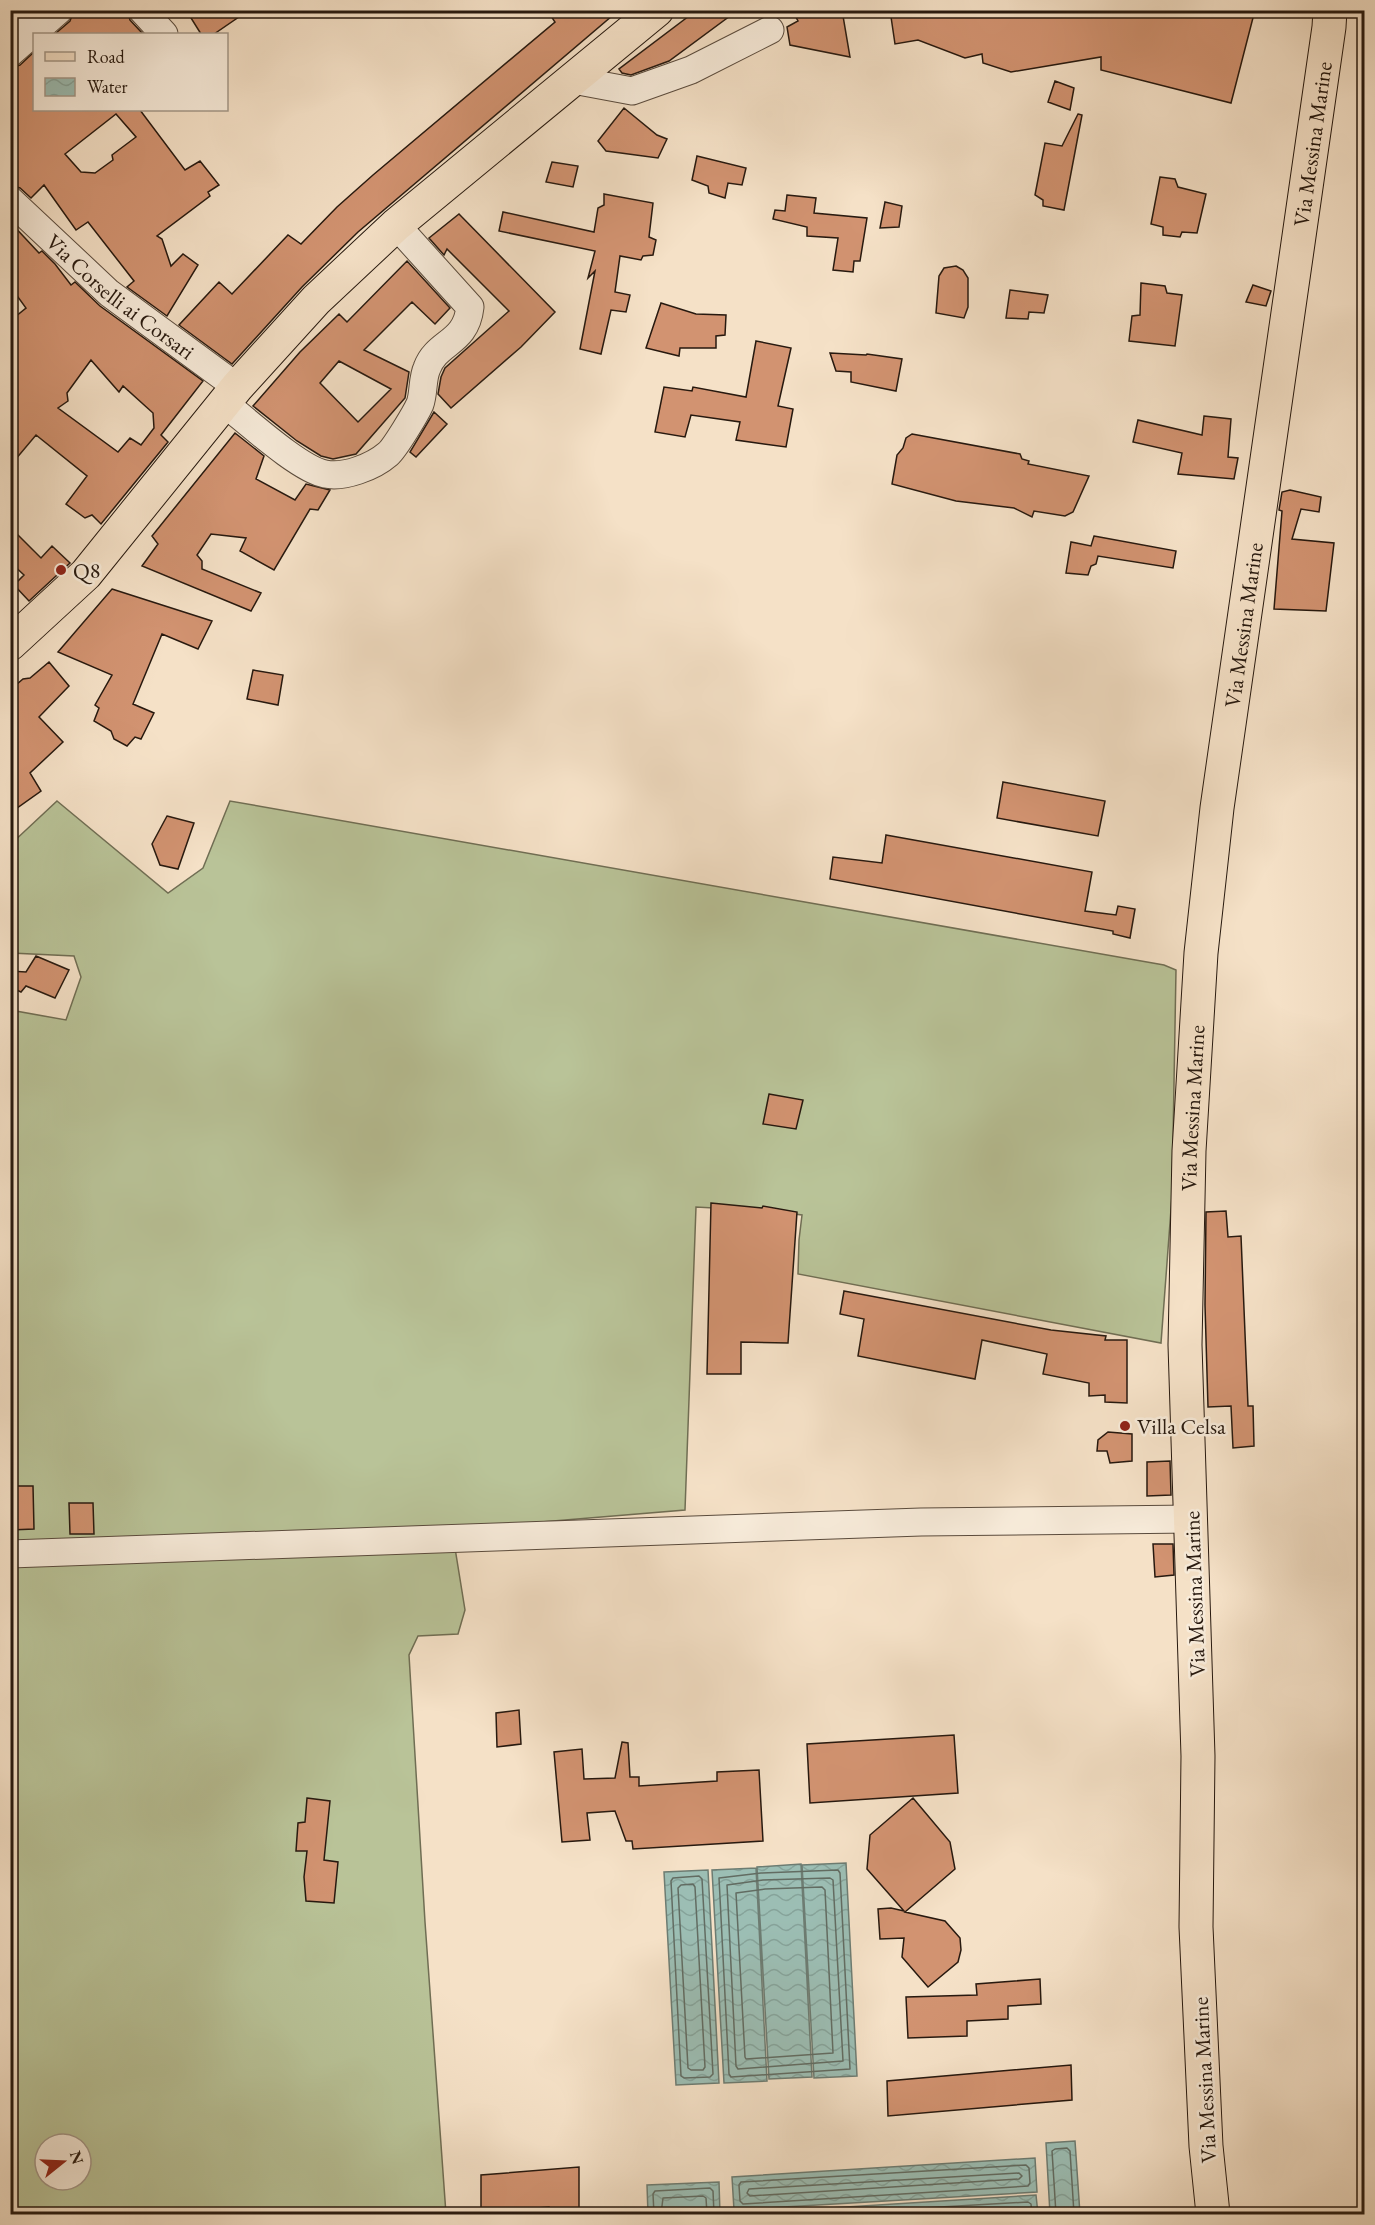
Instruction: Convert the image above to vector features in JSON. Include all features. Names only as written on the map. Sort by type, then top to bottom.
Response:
[{"type":"main road","points":[[10,644],[86,574],[230,395],[316,300],[396,225],[657,10]]},
{"type":"main road","name":"Via Messina Marine","points":[[1213,2214],[1206,2146],[1196,1927],[1198,1756],[1185,1345],[1191,1116],[1203,931],[1238,600],[1330,10]]},
{"type":"street","points":[[10,53],[33,34],[12,10]]},
{"type":"street","points":[[34,33],[59,10]]},
{"type":"street","points":[[142,10],[163,33]]},
{"type":"street","points":[[573,80],[632,91],[692,70],[770,30]]},
{"type":"street","name":"Via Corselli ai Corsari","points":[[10,200],[109,293],[230,395],[296,459],[325,474],[356,472],[389,454],[420,404],[427,367],[439,351],[464,330],[469,318],[470,307],[396,225]]},
{"type":"street","points":[[10,1554],[921,1522],[1192,1519]]},
{"type":"green space","points":[[57,801],[168,893],[203,868],[230,801],[1164,965],[1176,970],[1172,1196],[1161,1343],[798,1274],[802,1215],[696,1207],[685,1510],[458,1529],[455,1548],[465,1610],[458,1634],[418,1636],[409,1655],[446,2214],[11,2214],[10,1010],[66,1020],[81,977],[74,956],[11,953],[11,844]]},
{"type":"water","points":[[846,1863],[857,2076],[814,2078],[802,1865]]},
{"type":"water","points":[[801,1864],[812,2077],[769,2079],[757,1867]]},
{"type":"water","points":[[756,1868],[767,2081],[724,2083],[712,1870]]},
{"type":"water","points":[[708,1870],[719,2083],[676,2085],[664,1872]]},
{"type":"water","points":[[1075,2141],[1080,2214],[1050,2214],[1046,2143]]},
{"type":"water","points":[[1035,2158],[1037,2192],[734,2210],[732,2177]]},
{"type":"water","points":[[719,2182],[720,2214],[648,2214],[647,2185]]},
{"type":"water","points":[[1036,2195],[1038,2214],[734,2214]]},
{"type":"building","points":[[74,10],[127,10],[130,20],[142,33],[56,33],[70,21]]},
{"type":"building","points":[[186,10],[249,10],[215,33],[200,33]]},
{"type":"building","points":[[547,10],[619,10],[358,232],[302,287],[232,364],[179,325],[219,282],[232,294],[288,235],[301,244],[337,207],[373,175],[555,22]]},
{"type":"building","points":[[697,10],[738,10],[669,61],[631,75],[622,73],[619,69]]},
{"type":"building","points":[[792,10],[842,10],[850,57],[790,45],[787,27],[798,21]]},
{"type":"building","points":[[890,10],[1255,10],[1231,103],[1101,70],[1101,57],[1011,72],[983,63],[982,54],[965,58],[918,40],[895,44]]},
{"type":"building","points":[[33,53],[33,111],[141,111],[185,170],[200,161],[219,185],[208,192],[210,196],[157,236],[162,239],[171,266],[183,254],[198,265],[167,316],[127,287],[134,281],[88,222],[76,230],[44,185],[31,198],[20,188],[10,185],[10,68],[20,65]],"holes":[[[116,114],[136,137],[112,155],[113,160],[95,173],[81,172],[65,154]]]},
{"type":"building","points":[[1055,81],[1074,88],[1070,110],[1048,102]]},
{"type":"building","points":[[624,108],[657,135],[667,139],[658,158],[606,151],[598,141]]},
{"type":"building","points":[[1078,114],[1082,115],[1064,210],[1043,206],[1043,200],[1035,195],[1045,143],[1062,146]]},
{"type":"building","points":[[697,156],[746,168],[742,185],[728,183],[725,198],[709,193],[708,186],[692,180]]},
{"type":"building","points":[[552,162],[578,166],[573,187],[546,182]]},
{"type":"building","points":[[1160,177],[1175,179],[1178,187],[1206,194],[1197,233],[1182,232],[1180,237],[1163,235],[1163,227],[1151,224]]},
{"type":"building","points":[[604,194],[653,203],[649,237],[656,240],[653,255],[643,256],[641,260],[620,256],[615,292],[630,295],[626,312],[611,310],[601,354],[580,349],[595,271],[588,278],[595,251],[499,231],[503,212],[594,232],[598,208],[604,205]]},
{"type":"building","points":[[787,195],[816,198],[814,213],[867,218],[860,261],[854,261],[853,272],[833,270],[838,238],[807,236],[807,227],[773,219],[775,210],[785,211]]},
{"type":"building","points":[[885,202],[902,206],[899,227],[880,228]]},
{"type":"building","points":[[459,214],[555,312],[521,347],[451,408],[438,394],[445,368],[509,311],[447,249],[444,255],[429,238]]},
{"type":"building","points":[[10,222],[39,253],[42,251],[55,264],[71,285],[75,282],[100,306],[203,381],[161,435],[168,442],[101,524],[92,515],[85,518],[66,504],[87,476],[36,435],[10,466],[10,321],[26,308],[10,286]],"holes":[[[91,360],[119,392],[123,386],[153,413],[154,428],[141,445],[130,438],[118,452],[58,408],[68,401],[67,393]]]},
{"type":"building","points":[[407,261],[450,308],[435,324],[412,302],[364,350],[409,372],[405,398],[356,454],[333,459],[321,456],[297,441],[253,406],[300,352],[339,314],[347,322]],"holes":[[[339,361],[391,389],[358,422],[320,383]]]},
{"type":"building","points":[[956,266],[963,270],[968,278],[968,307],[964,318],[936,313],[939,276],[944,268]]},
{"type":"building","points":[[1141,283],[1165,286],[1167,293],[1182,295],[1175,346],[1129,341],[1132,316],[1140,315]]},
{"type":"building","points":[[1253,285],[1271,291],[1266,306],[1246,302]]},
{"type":"building","points":[[1010,290],[1048,295],[1044,313],[1029,312],[1028,319],[1006,318]]},
{"type":"building","points":[[661,303],[696,314],[726,315],[725,335],[716,336],[716,348],[680,348],[679,356],[646,348]]},
{"type":"building","points":[[756,341],[791,348],[778,406],[793,409],[786,447],[736,440],[740,422],[691,415],[685,437],[655,432],[664,387],[692,391],[693,387],[746,397]]},
{"type":"building","points":[[830,353],[867,354],[902,359],[896,391],[851,382],[851,372],[836,371]]},
{"type":"building","points":[[434,412],[447,424],[416,457],[410,452]]},
{"type":"building","points":[[1204,416],[1231,419],[1228,457],[1238,458],[1234,479],[1178,474],[1182,453],[1133,442],[1138,420],[1202,435]]},
{"type":"building","points":[[235,433],[264,456],[256,479],[295,500],[306,484],[330,490],[318,510],[310,509],[274,570],[240,551],[246,538],[211,534],[197,555],[202,561],[202,569],[261,593],[251,611],[142,566],[158,544],[152,536]]},
{"type":"building","points":[[912,434],[1020,454],[1022,459],[1029,461],[1028,464],[1089,476],[1073,512],[1065,516],[1034,511],[1032,517],[1014,508],[956,501],[892,484],[897,455],[903,448],[906,438]]},
{"type":"building","points":[[1290,490],[1321,497],[1319,512],[1301,509],[1292,539],[1334,543],[1326,611],[1274,609],[1282,511],[1279,510],[1282,492]]},
{"type":"building","points":[[18,535],[41,558],[52,546],[70,563],[29,601],[14,585],[24,575],[10,562],[10,542]]},
{"type":"building","points":[[1094,536],[1176,551],[1173,568],[1098,556],[1096,564],[1091,566],[1088,575],[1066,573],[1071,542],[1091,546]]},
{"type":"building","points":[[112,589],[212,621],[198,649],[162,634],[133,704],[154,713],[141,739],[135,737],[127,746],[114,739],[111,731],[94,721],[99,708],[95,705],[112,675],[58,652]]},
{"type":"building","points":[[49,662],[69,686],[39,717],[63,742],[30,773],[41,791],[10,813],[10,690],[23,679],[30,678]]},
{"type":"building","points":[[253,670],[283,675],[278,705],[247,699]]},
{"type":"building","points":[[1003,782],[1105,801],[1098,836],[997,818]]},
{"type":"building","points":[[167,816],[194,823],[178,869],[160,865],[152,844]]},
{"type":"building","points":[[886,835],[1092,872],[1085,911],[1116,915],[1118,906],[1135,909],[1130,938],[1113,934],[1113,931],[830,879],[833,857],[882,863]]},
{"type":"building","points":[[36,956],[69,970],[55,998],[26,986],[21,992],[10,987],[10,971],[26,972]]},
{"type":"building","points":[[769,1094],[803,1100],[796,1129],[763,1124]]},
{"type":"building","points":[[711,1203],[762,1208],[763,1206],[797,1212],[788,1343],[741,1342],[741,1374],[707,1374]]},
{"type":"building","points":[[1226,1211],[1228,1237],[1241,1236],[1248,1406],[1253,1406],[1254,1446],[1233,1448],[1231,1406],[1208,1407],[1205,1305],[1206,1212]]},
{"type":"building","points":[[844,1291],[1051,1330],[1106,1336],[1105,1340],[1127,1340],[1127,1403],[1105,1402],[1105,1395],[1089,1396],[1089,1383],[1043,1374],[1047,1354],[982,1340],[975,1379],[858,1356],[864,1319],[840,1314]]},
{"type":"building","points":[[1108,1432],[1132,1434],[1132,1461],[1110,1463],[1107,1451],[1097,1451],[1098,1440]]},
{"type":"building","points":[[1170,1461],[1171,1495],[1147,1496],[1147,1462]]},
{"type":"building","points":[[10,1486],[33,1486],[34,1529],[10,1530]]},
{"type":"building","points":[[69,1503],[93,1503],[94,1534],[70,1534]]},
{"type":"building","points":[[1153,1544],[1173,1544],[1174,1575],[1155,1577]]},
{"type":"building","points":[[519,1710],[521,1744],[497,1747],[496,1713]]},
{"type":"building","points":[[954,1735],[958,1793],[810,1803],[807,1744]]},
{"type":"building","points":[[622,1742],[628,1743],[630,1777],[639,1777],[639,1786],[717,1781],[717,1772],[759,1770],[763,1841],[633,1849],[632,1841],[626,1841],[615,1811],[587,1813],[590,1840],[562,1842],[554,1752],[582,1749],[584,1779],[615,1778]]},
{"type":"building","points":[[307,1798],[330,1801],[324,1860],[338,1862],[334,1903],[306,1901],[304,1877],[307,1851],[296,1851],[298,1823],[305,1822]]},
{"type":"building","points":[[913,1798],[950,1842],[955,1869],[905,1912],[945,1921],[960,1938],[961,1950],[958,1962],[928,1987],[902,1957],[904,1938],[880,1939],[878,1909],[891,1908],[904,1911],[867,1869],[870,1835]]},
{"type":"building","points":[[1040,1979],[1041,2004],[1008,2006],[1008,2019],[967,2021],[967,2036],[908,2038],[906,1997],[977,1995],[976,1984]]},
{"type":"building","points":[[1071,2065],[1072,2100],[888,2116],[887,2081]]},
{"type":"building","points":[[579,2167],[579,2214],[550,2214],[549,2207],[481,2212],[481,2175]]},
{"type":"place","name":"Q8","points":[[61,570]]},
{"type":"place","name":"Villa Celsa","points":[[1125,1426]]}]
